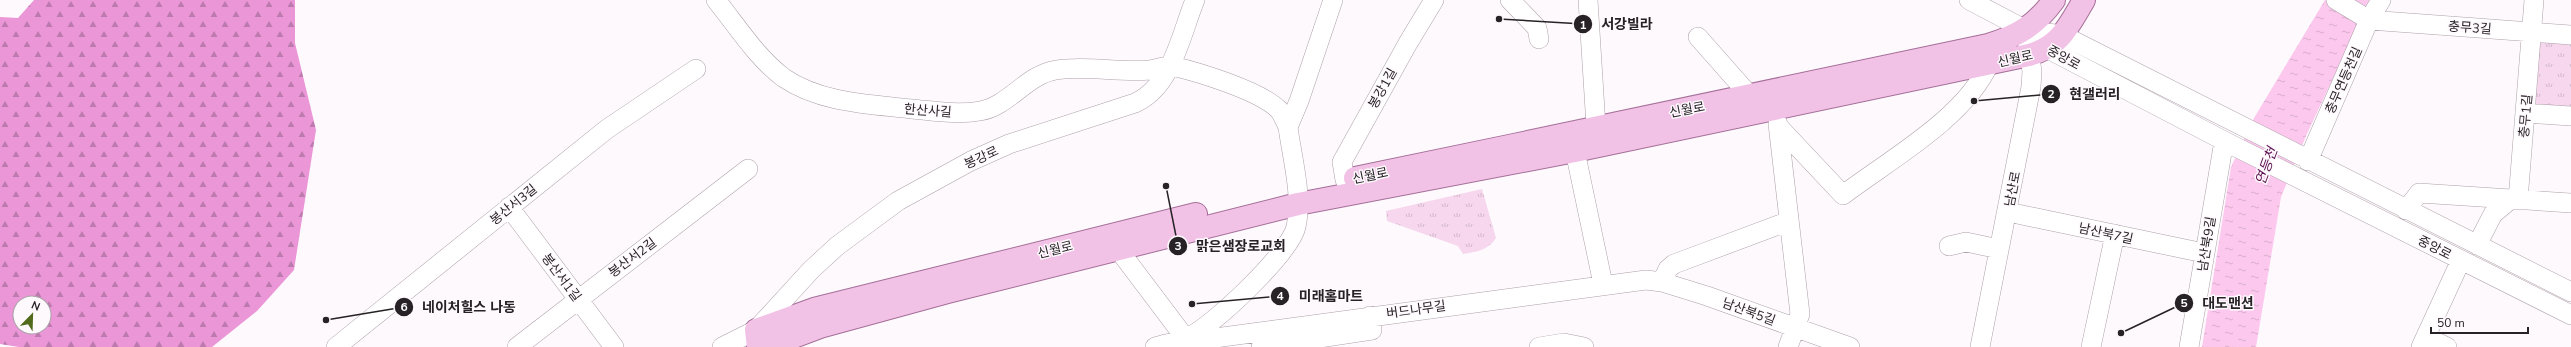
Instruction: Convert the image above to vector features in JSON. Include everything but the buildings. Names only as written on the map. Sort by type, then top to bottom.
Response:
[{"type":"main road","name":"신월로","points":[[760,341],[1118,249],[1297,197],[1345,180],[1596,126],[1751,97],[2009,39],[2026,30],[2037,21],[2054,0]]},
{"type":"main road","points":[[2046,46],[2084,0]]},
{"type":"main road","name":"신월로","points":[[760,341],[822,307],[1297,197],[1777,117],[1988,64],[2046,46]]},
{"type":"street","name":"한산사길","points":[[716,0],[762,57],[784,77],[817,94],[860,103],[942,112],[980,111],[1005,100],[1036,77],[1055,70],[1137,71],[1170,66]]},
{"type":"street","name":"봉강로","points":[[760,341],[810,270],[836,246],[898,201],[971,161],[1009,144],[1142,100],[1154,91],[1170,66],[1195,0]]},
{"type":"street","points":[[1288,128],[1299,101],[1333,0]]},
{"type":"street","name":"봉강1길","points":[[1345,180],[1342,162],[1408,43],[1434,0]]},
{"type":"street","points":[[1510,0],[1537,28],[1540,39]]},
{"type":"street","points":[[1588,0],[1596,126]]},
{"type":"street","name":"중앙로","points":[[1969,0],[2026,30],[2046,46],[2229,143],[2571,315]]},
{"type":"street","points":[[2336,0],[2369,20]]},
{"type":"street","name":"충무연등천길","points":[[2308,161],[2369,20],[2381,0]]},
{"type":"street","name":"충무1길","points":[[2515,199],[2525,113],[2534,0]]},
{"type":"street","name":"충무3길","points":[[2369,20],[2571,35]]},
{"type":"street","points":[[1698,38],[1751,97]]},
{"type":"street","points":[[2046,46],[2240,126],[2571,292]]},
{"type":"street","name":"남산로","points":[[1980,347],[2032,87],[2046,46]]},
{"type":"street","points":[[1777,117],[1843,196],[1954,110],[1978,85],[1988,64]]},
{"type":"street","points":[[1155,347],[1189,343],[1280,254],[1295,230],[1297,197],[1288,128],[1279,110],[1260,97],[1226,83],[1170,66]]},
{"type":"street","name":"봉산서3길","points":[[336,347],[607,129],[696,69]]},
{"type":"street","points":[[2525,113],[2571,116]]},
{"type":"street","points":[[1777,117],[1800,314],[1788,347]]},
{"type":"street","name":"남산북9길","points":[[2189,347],[2204,254],[2229,143]]},
{"type":"street","points":[[1575,150],[1603,284]]},
{"type":"street","name":"봉산서2길","points":[[517,347],[578,298],[748,169]]},
{"type":"street","points":[[2406,210],[2419,193],[2571,203]]},
{"type":"street","points":[[2477,245],[2493,214],[2515,199]]},
{"type":"street","name":"봉산서1길","points":[[510,207],[614,347]]},
{"type":"street","name":"남산북7길","points":[[2008,212],[2204,254]]},
{"type":"street","points":[[1654,281],[1674,264],[1789,220]]},
{"type":"street","points":[[2091,347],[2115,234]]},
{"type":"street","points":[[1949,246],[1966,242],[1999,249]]},
{"type":"street","points":[[1118,249],[1189,343]]},
{"type":"street","points":[[2447,347],[2423,342],[2461,260]]},
{"type":"street","name":"버드나무길","points":[[1189,343],[1215,338],[1603,284],[1654,281]]},
{"type":"street","name":"남산북5길","points":[[1654,281],[1795,327],[1850,347]]},
{"type":"street","points":[[1261,347],[1372,330],[1370,316]]},
{"type":"street","name":"신월로","points":[[722,347],[760,341]]},
{"type":"street","points":[[1539,347],[1564,344],[1584,347]]},
{"type":"green space","points":[[34,0],[295,0],[295,43],[316,130],[294,270],[257,311],[212,347],[19,347],[0,344],[0,17],[18,18]]},
{"type":"green space","points":[[2535,39],[2571,41],[2571,113],[2530,110]]},
{"type":"green space","points":[[1482,189],[1496,238],[1490,245],[1482,250],[1463,254],[1458,246],[1387,221],[1386,211]]},
{"type":"water","name":"연등천","points":[[2325,0],[2373,0],[2356,29],[2306,136],[2281,197],[2256,347],[2202,347],[2231,167],[2254,118]]},
{"type":"place","name":"서강빌라","points":[[1499,19]]},
{"type":"place","name":"현갤러리","points":[[1974,101]]},
{"type":"place","name":"맑은샘장로교회","points":[[1166,186]]},
{"type":"place","name":"미래홈마트","points":[[1192,304]]},
{"type":"place","name":"네이처힐스 나동","points":[[326,320]]},
{"type":"place","name":"대도맨션","points":[[2121,333]]}]
